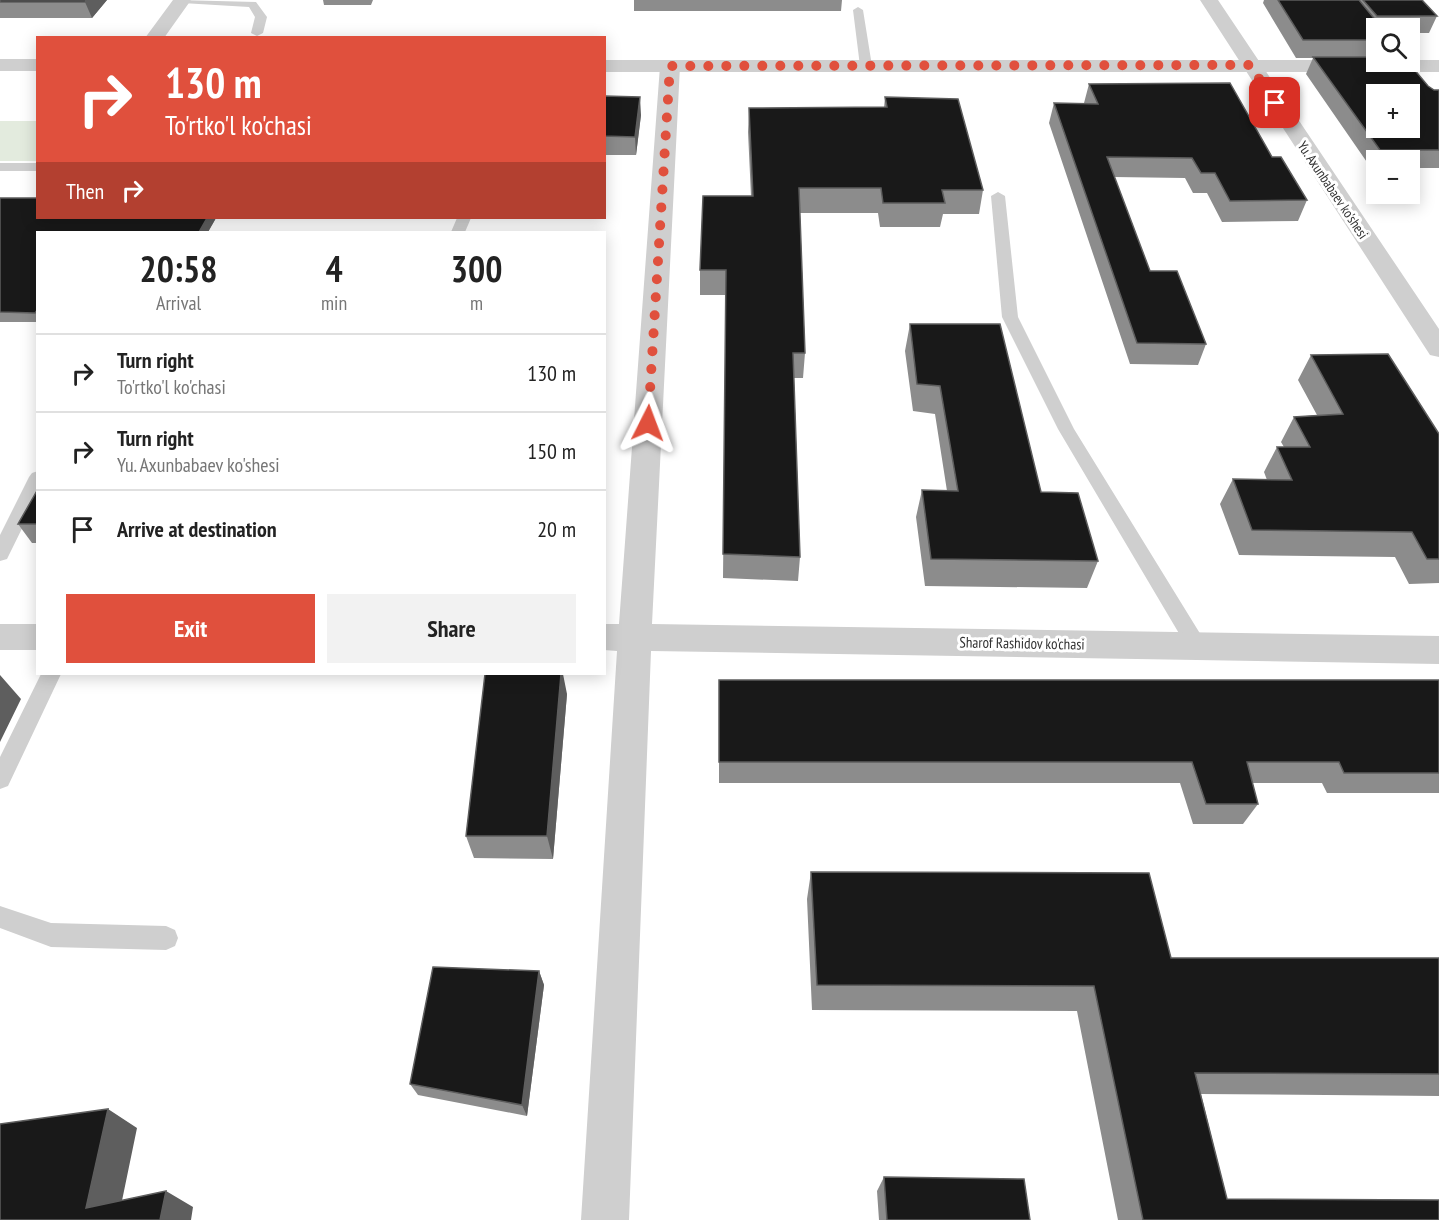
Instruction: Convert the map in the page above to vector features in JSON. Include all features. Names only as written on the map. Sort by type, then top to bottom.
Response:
[{"type":"street","points":[[155,36],[182,0]]},
{"type":"street","name":"Yu. Axunbabaev ko'shesi","points":[[1209,0],[1439,349]]},
{"type":"street","points":[[0,64],[36,65]]},
{"type":"street","points":[[606,66],[1439,66]]},
{"type":"street","points":[[605,1220],[620,637],[670,66]]},
{"type":"street","points":[[0,637],[36,637]]},
{"type":"street","name":"Sharof Rashidov ko'chasi","points":[[620,637],[1439,650]]},
{"type":"lane","points":[[182,0],[252,4],[261,17],[257,33]]},
{"type":"lane","points":[[858,10],[866,66]]},
{"type":"lane","points":[[0,167],[36,167]]},
{"type":"lane","points":[[998,196],[1010,318],[1066,429],[1197,646]]},
{"type":"lane","points":[[0,554],[36,481]]},
{"type":"lane","points":[[0,779],[51,675]]},
{"type":"lane","points":[[0,917],[51,935],[166,938]]},
{"type":"shaded area","points":[[0,121],[36,121],[36,161],[0,161]]},
{"type":"building","points":[[0,0],[87,0],[85,2],[0,2]]},
{"type":"building","points":[[1278,0],[1359,0],[1374,18],[1366,18],[1366,40],[1303,40]]},
{"type":"building","points":[[1363,0],[1422,0],[1437,16],[1377,16]]},
{"type":"building","points":[[1313,57],[1366,57],[1366,72],[1416,72],[1428,86],[1439,90],[1439,150],[1380,150],[1371,138],[1420,138],[1420,84],[1366,84],[1366,131]]},
{"type":"building","points":[[1230,83],[1272,157],[1281,157],[1307,200],[1230,201],[1215,173],[1201,173],[1192,158],[1107,157],[1150,271],[1177,271],[1206,344],[1137,343],[1054,103],[1098,104],[1089,84]]},
{"type":"building","points":[[606,96],[640,97],[635,137],[606,136]]},
{"type":"building","points":[[885,97],[958,99],[983,190],[942,190],[945,203],[883,203],[881,188],[799,188],[805,353],[793,353],[800,557],[723,554],[726,270],[700,270],[703,196],[753,196],[749,108],[887,107]]},
{"type":"building","points":[[0,198],[36,198],[36,219],[206,219],[200,231],[36,231],[36,312],[0,312]]},
{"type":"building","points":[[910,324],[1000,324],[1041,492],[1078,493],[1098,561],[931,559],[922,490],[958,491],[940,386],[917,384]]},
{"type":"building","points":[[1388,354],[1439,434],[1439,559],[1427,559],[1412,532],[1252,530],[1233,479],[1292,480],[1277,447],[1310,447],[1294,417],[1343,414],[1311,355]]},
{"type":"building","points":[[36,492],[36,524],[18,524]]},
{"type":"building","points":[[485,675],[561,675],[547,836],[466,836]]},
{"type":"building","points":[[719,680],[1439,680],[1439,773],[1344,773],[1339,762],[1247,762],[1258,804],[1206,804],[1192,762],[719,762]]},
{"type":"building","points":[[811,872],[1149,873],[1171,958],[1439,958],[1439,1074],[1195,1073],[1227,1199],[1439,1200],[1439,1220],[1143,1220],[1094,986],[817,985]]},
{"type":"building","points":[[433,967],[539,971],[522,1105],[410,1084]]},
{"type":"building","points":[[108,1109],[86,1208],[166,1191],[160,1220],[0,1220],[0,1124]]},
{"type":"building","points":[[884,1177],[1024,1179],[1030,1220],[887,1220]]},
{"type":"route","points":[[648,423],[670,66],[1250,65],[1275,103]]}]
